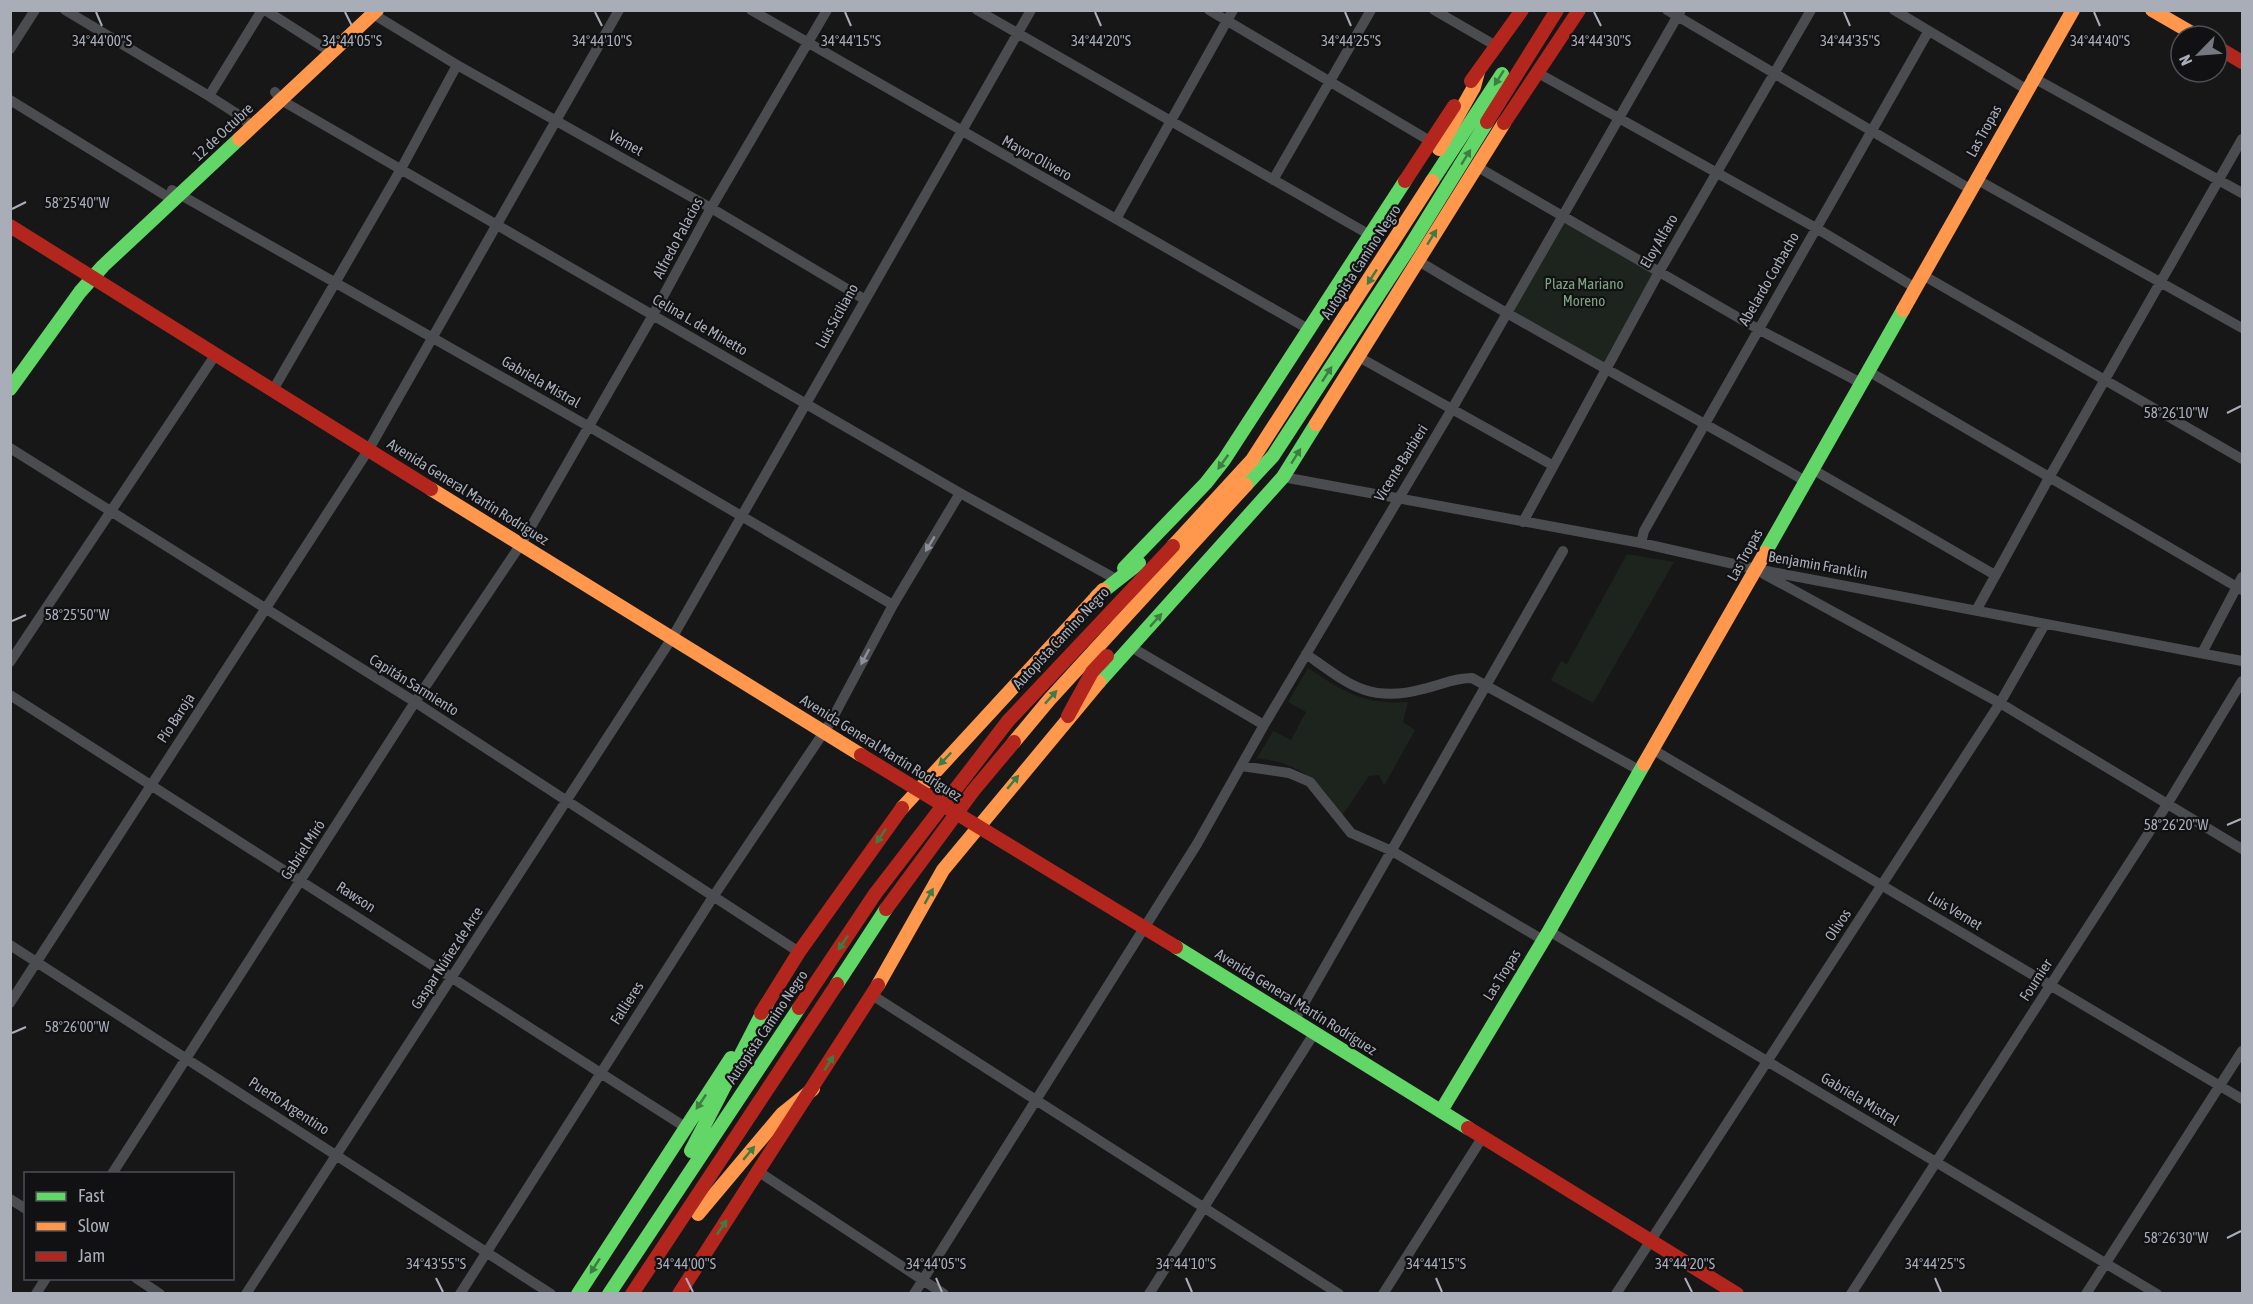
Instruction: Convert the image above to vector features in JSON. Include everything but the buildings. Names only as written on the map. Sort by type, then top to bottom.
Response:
[{"type":"main road","points":[[578,1293],[799,952],[916,790],[1206,483],[1310,330],[1430,141],[1522,10]]},
{"type":"main road","name":"Autopista Camino Negro","points":[[607,1293],[875,894],[971,766],[1008,721],[1098,621],[1212,506],[1252,460],[1390,250],[1542,10]]},
{"type":"main road","points":[[632,1293],[886,909],[973,791],[1048,700],[1218,519],[1273,456],[1557,10]]},
{"type":"main road","points":[[679,1293],[872,995],[943,870],[1068,716],[1283,477],[1476,166],[1579,10]]},
{"type":"main road","name":"Las Tropas","points":[[1441,1112],[1546,935],[1756,569],[2029,83],[2073,10]]},
{"type":"main road","points":[[2152,10],[2176,24]]},
{"type":"main road","name":"12 de Octubre","points":[[278,96],[323,47],[370,12]]},
{"type":"main road","name":"12 de Octubre","points":[[12,381],[88,274],[370,12]]},
{"type":"main road","points":[[2229,54],[2242,62]]},
{"type":"main road","points":[[1390,250],[1410,201],[1474,87],[1478,72]]},
{"type":"main road","name":"Avenida General Martín Rodríguez","points":[[10,226],[916,790],[1315,1032],[1482,1138],[1737,1293]]},
{"type":"main road","points":[[1347,343],[1371,319],[1408,266],[1417,260]]},
{"type":"main road","points":[[1097,596],[1133,568],[1215,490],[1252,460]]},
{"type":"main road","points":[[1068,716],[1092,672],[1203,544],[1218,519]]},
{"type":"main road","points":[[607,1293],[674,1183],[767,1004]]},
{"type":"main road","points":[[643,1277],[782,1114],[813,1089]]},
{"type":"street","points":[[10,49],[35,10]]},
{"type":"street","points":[[65,10],[208,96],[248,124]]},
{"type":"street","points":[[208,96],[264,10],[323,47]]},
{"type":"street","name":"Pío Baroja","points":[[10,1003],[369,449],[619,10]]},
{"type":"street","name":"Mayor Olivero","points":[[751,10],[1310,330]]},
{"type":"street","name":"Alfredo Palacios","points":[[521,544],[653,315],[711,208],[827,10]]},
{"type":"street","points":[[977,10],[1370,235]]},
{"type":"street","name":"Luis Siciliano","points":[[672,638],[1030,10]]},
{"type":"street","points":[[1209,10],[1430,141]]},
{"type":"street","points":[[1116,219],[1233,10]]},
{"type":"street","points":[[1273,180],[1371,10]]},
{"type":"street","points":[[1434,10],[1498,47]]},
{"type":"street","points":[[1667,10],[1679,14],[1873,132],[2160,281],[2242,328]]},
{"type":"street","name":"Eloy Alfaro","points":[[1523,522],[1659,272],[1811,10]]},
{"type":"street","points":[[1894,10],[1928,32],[2242,193]]},
{"type":"street","name":"Vernet","points":[[370,12],[457,65],[711,208],[864,299]]},
{"type":"street","name":"Vicente Barbieri","points":[[914,1293],[1145,929],[1305,654],[1452,409],[1679,14]]},
{"type":"street","name":"Abelardo Corbacho","points":[[1641,543],[1644,531],[1707,423],[1758,328],[1873,132],[1928,32]]},
{"type":"street","points":[[273,390],[401,169],[457,65]]},
{"type":"street","points":[[1538,72],[1816,228],[1914,287]]},
{"type":"street","name":"Celina L. de Minetto","points":[[278,96],[960,493],[1114,578]]},
{"type":"street","name":"Gabriela Mistral","points":[[10,100],[173,195],[335,281],[893,605]]},
{"type":"street","points":[[1977,609],[2242,139]]},
{"type":"street","points":[[1476,166],[1758,328],[1861,383]]},
{"type":"street","points":[[1417,260],[1505,314],[1606,370],[1995,575]]},
{"type":"street","points":[[1921,274],[2242,459]]},
{"type":"street","points":[[10,662],[216,354]]},
{"type":"street","points":[[1357,356],[1552,465]]},
{"type":"street","points":[[1868,370],[2240,589]]},
{"type":"street","name":"Capitán Sarmiento","points":[[10,448],[264,610],[415,702],[565,802],[799,952]]},
{"type":"street","name":"Benjamin Franklin","points":[[1283,477],[1641,543],[1756,569],[1977,609],[2242,661]]},
{"type":"street","name":"Fallieres","points":[[460,1293],[599,1073],[823,732],[893,605],[960,493]]},
{"type":"street","name":"Gabriel Miró","points":[[113,1172],[415,702],[521,544]]},
{"type":"street","points":[[1294,1021],[1563,551]]},
{"type":"street","points":[[1756,569],[2000,703],[2242,849]]},
{"type":"street","points":[[2202,652],[2240,589],[2242,577]]},
{"type":"street","name":"Olivos","points":[[1616,1293],[2000,703],[2045,624]]},
{"type":"street","name":"Gaspar Núñez de Arce","points":[[246,1293],[672,638]]},
{"type":"street","points":[[1131,647],[1264,725]]},
{"type":"street","points":[[1305,654],[1340,680],[1377,694],[1424,689],[1459,678],[1472,678],[1639,770]]},
{"type":"street","name":"Fournier","points":[[1851,1293],[1938,1163],[2168,803],[2242,681]]},
{"type":"street","name":"Rawson","points":[[10,695],[685,1127]]},
{"type":"street","name":"Luis Vernet","points":[[1652,749],[2242,1100]]},
{"type":"street","name":"Gabriela Mistral","points":[[1241,766],[1289,773],[1310,782],[1351,833],[1392,851],[1546,935],[1767,1062],[2157,1293]]},
{"type":"street","name":"Puerto Argentino","points":[[10,945],[186,1056],[551,1293]]},
{"type":"street","points":[[872,995],[1339,1293]]},
{"type":"street","points":[[1149,1293],[1315,1032]]},
{"type":"street","points":[[2086,1293],[2242,1052]]},
{"type":"street","points":[[1383,1293],[1482,1138]]},
{"type":"street","points":[[759,1172],[944,1293]]},
{"type":"street","points":[[10,1199],[24,1208]]},
{"type":"street","points":[[36,1293],[45,1280]]},
{"type":"street","points":[[139,1280],[160,1293]]},
{"type":"green space","name":"Plaza Mariano Moreno","points":[[1563,215],[1659,272],[1606,370],[1509,316]]},
{"type":"green space","points":[[1627,554],[1674,562],[1593,703],[1551,680],[1561,661],[1567,664]]},
{"type":"green space","points":[[1308,668],[1355,695],[1379,701],[1408,702],[1403,722],[1415,730],[1384,786],[1379,775],[1369,776],[1342,816],[1325,792],[1308,776],[1287,765],[1257,758],[1273,731],[1291,740],[1306,712],[1288,702]]},
{"type":"traffic: fast","points":[[1432,181],[1502,74]]},
{"type":"traffic: fast","points":[[1246,485],[1273,456],[1409,248],[1487,122]]},
{"type":"traffic: fast","points":[[10,389],[80,292],[103,266],[239,139]]},
{"type":"traffic: fast","points":[[1124,568],[1206,483],[1224,460],[1405,181]]},
{"type":"traffic: fast","points":[[1765,553],[1903,310]]},
{"type":"traffic: fast","points":[[1099,682],[1283,477],[1316,424]]},
{"type":"traffic: fast","points":[[1097,596],[1139,563]]},
{"type":"traffic: fast","points":[[1441,1111],[1549,931],[1644,764]]},
{"type":"traffic: fast","points":[[837,984],[886,909]]},
{"type":"traffic: fast","points":[[1176,947],[1468,1128]]},
{"type":"traffic: fast","points":[[691,1151],[767,1004]]},
{"type":"traffic: fast","points":[[609,1294],[799,1008]]},
{"type":"traffic: fast","points":[[578,1294],[731,1058]]},
{"type":"traffic: slow","points":[[239,139],[377,10]]},
{"type":"traffic: slow","points":[[1903,310],[2073,10]]},
{"type":"traffic: slow","points":[[2152,10],[2176,24]]},
{"type":"traffic: slow","points":[[1439,149],[1474,87],[1478,72]]},
{"type":"traffic: slow","points":[[1316,424],[1504,123]]},
{"type":"traffic: slow","points":[[1173,546],[1252,460],[1432,181]]},
{"type":"traffic: slow","points":[[1014,742],[1049,700],[1246,485]]},
{"type":"traffic: slow","points":[[431,489],[861,755]]},
{"type":"traffic: slow","points":[[1644,764],[1765,553]]},
{"type":"traffic: slow","points":[[902,808],[1103,590]]},
{"type":"traffic: slow","points":[[878,985],[943,870],[1099,682]]},
{"type":"traffic: slow","points":[[698,1214],[782,1114],[813,1089]]},
{"type":"traffic: jam","points":[[1471,81],[1522,10]]},
{"type":"traffic: jam","points":[[1487,122],[1557,10]]},
{"type":"traffic: jam","points":[[1504,123],[1579,10]]},
{"type":"traffic: jam","points":[[2229,54],[2242,62]]},
{"type":"traffic: jam","points":[[1405,181],[1454,106]]},
{"type":"traffic: jam","points":[[10,226],[431,489]]},
{"type":"traffic: jam","points":[[1008,721],[1173,546]]},
{"type":"traffic: jam","points":[[1068,716],[1092,672],[1107,656]]},
{"type":"traffic: jam","points":[[875,894],[1008,721]]},
{"type":"traffic: jam","points":[[886,909],[973,791],[1014,742]]},
{"type":"traffic: jam","points":[[861,755],[1176,947]]},
{"type":"traffic: jam","points":[[761,1013],[799,952],[902,808]]},
{"type":"traffic: jam","points":[[799,1008],[875,894]]},
{"type":"traffic: jam","points":[[632,1294],[837,984]]},
{"type":"traffic: jam","points":[[679,1294],[878,985]]},
{"type":"traffic: jam","points":[[1468,1128],[1737,1294]]}]
